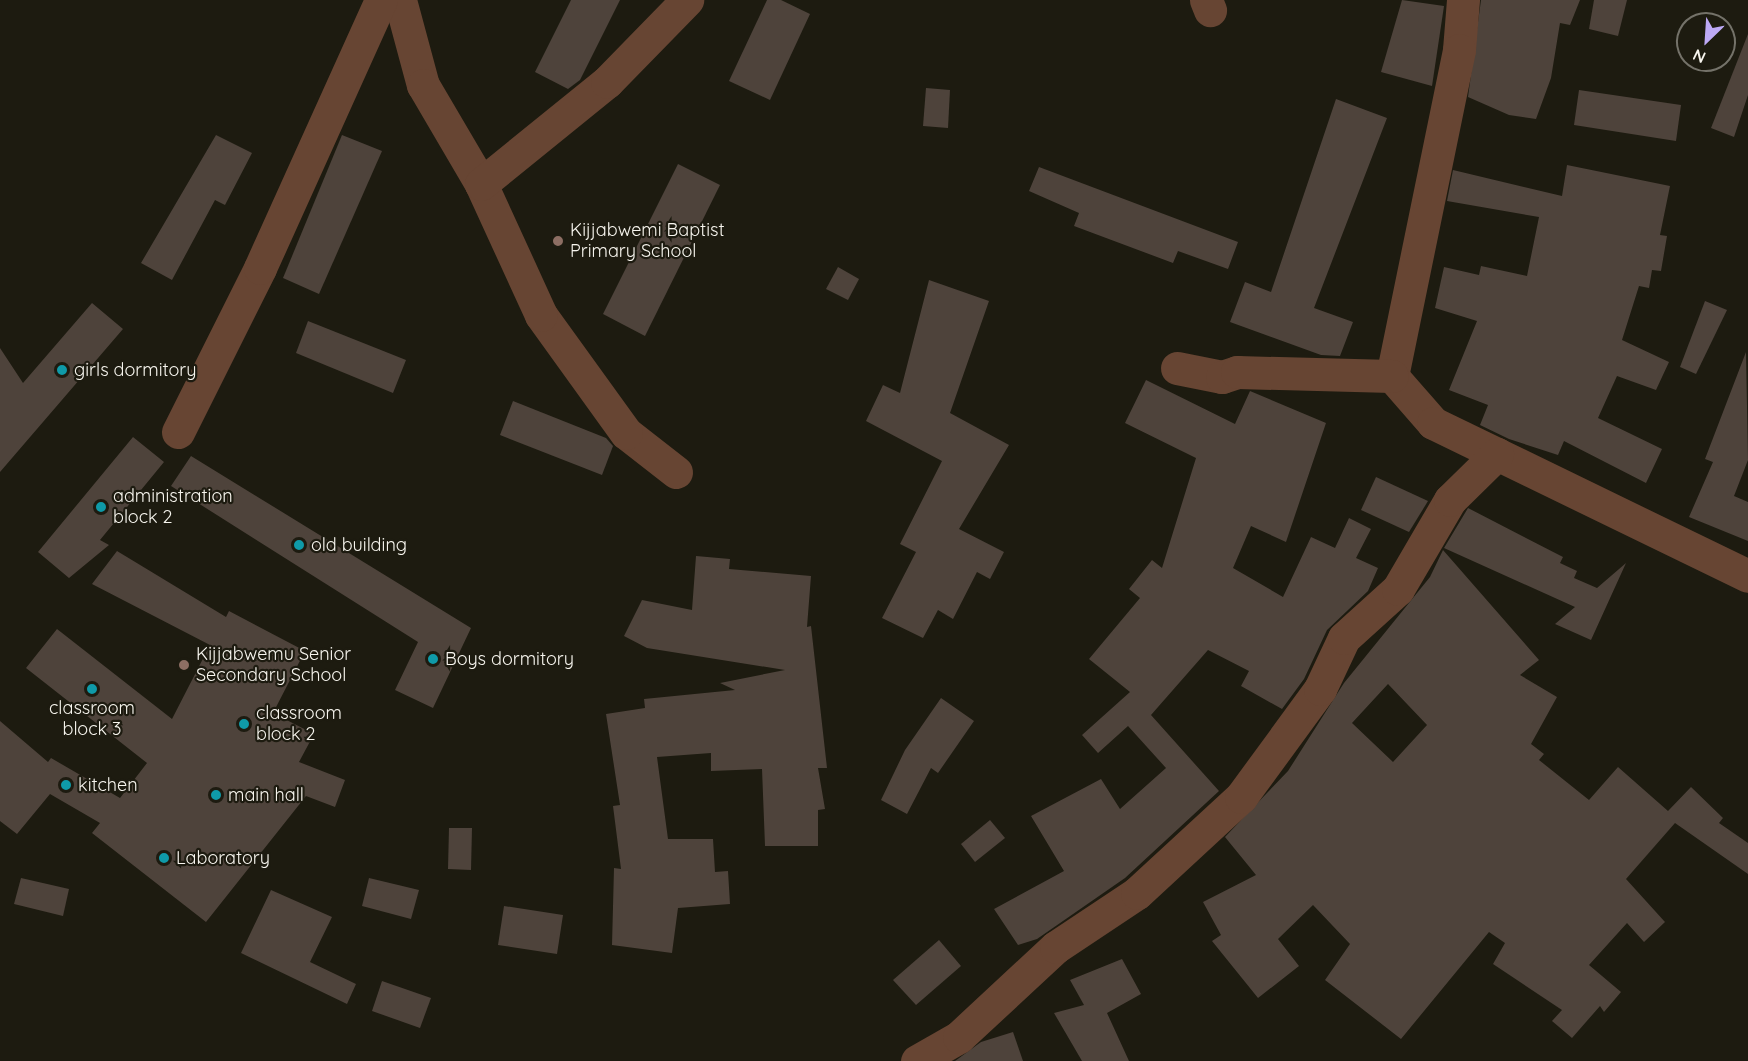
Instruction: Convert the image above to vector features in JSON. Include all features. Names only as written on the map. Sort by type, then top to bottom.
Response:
[{"type":"street","points":[[178,432],[260,268],[381,0]]},
{"type":"street","points":[[400,0],[423,85],[481,184],[542,315],[626,433],[676,472]]},
{"type":"street","points":[[481,184],[607,82],[687,0]]},
{"type":"street","points":[[1392,376],[1459,50],[1463,0]]},
{"type":"street","points":[[1177,368],[1222,378],[1237,372],[1392,376],[1433,423],[1748,576]]},
{"type":"street","points":[[917,1061],[959,1037],[1056,947],[1137,893],[1241,796],[1320,689],[1344,638],[1398,589],[1450,500],[1497,454]]},
{"type":"building","points":[[571,0],[620,0],[580,80],[568,89],[535,72]]},
{"type":"building","points":[[767,0],[781,0],[810,14],[770,100],[729,81]]},
{"type":"building","points":[[1402,0],[1444,6],[1432,86],[1381,72]]},
{"type":"building","points":[[1481,0],[1580,0],[1570,25],[1560,23],[1551,78],[1536,119],[1509,115],[1468,97]]},
{"type":"building","points":[[1594,0],[1627,0],[1618,36],[1589,29]]},
{"type":"building","points":[[1748,34],[1748,95],[1734,137],[1711,128],[1733,72],[1736,72],[1736,64]]},
{"type":"building","points":[[926,88],[950,90],[948,128],[923,126]]},
{"type":"building","points":[[1579,90],[1681,105],[1676,141],[1574,125]]},
{"type":"building","points":[[1336,99],[1387,118],[1314,308],[1353,322],[1340,356],[1321,355],[1230,322],[1245,282],[1271,292]]},
{"type":"building","points":[[216,135],[252,153],[225,205],[215,200],[172,280],[141,263]]},
{"type":"building","points":[[342,135],[382,151],[319,294],[283,278]]},
{"type":"building","points":[[678,164],[720,185],[645,336],[603,314]]},
{"type":"building","points":[[1567,165],[1670,186],[1660,235],[1667,236],[1661,271],[1652,270],[1649,288],[1639,286],[1622,340],[1669,362],[1656,390],[1617,376],[1598,418],[1662,449],[1646,483],[1564,441],[1558,455],[1509,439],[1480,425],[1488,405],[1449,390],[1477,321],[1435,308],[1444,267],[1479,275],[1481,266],[1527,276],[1539,217],[1447,201],[1453,170],[1562,196]]},
{"type":"building","points":[[1039,167],[1238,242],[1228,269],[1178,251],[1173,263],[1074,226],[1079,213],[1029,191]]},
{"type":"building","points":[[838,267],[859,279],[848,300],[826,289]]},
{"type":"building","points":[[929,280],[989,301],[950,413],[1009,445],[959,529],[1004,552],[990,579],[977,572],[953,619],[938,610],[923,638],[882,618],[916,552],[900,544],[942,461],[866,421],[883,385],[900,393]]},
{"type":"building","points":[[1705,301],[1727,310],[1696,374],[1680,367]]},
{"type":"building","name":"girls dormitory","points":[[92,303],[123,329],[0,472],[0,348],[23,383]]},
{"type":"building","points":[[308,321],[406,360],[393,393],[296,353]]},
{"type":"building","points":[[1746,352],[1748,460],[1734,496],[1748,502],[1748,541],[1689,517],[1713,462],[1705,459]]},
{"type":"building","points":[[1146,380],[1235,424],[1250,391],[1326,423],[1286,542],[1251,526],[1233,568],[1283,597],[1311,537],[1335,548],[1349,518],[1371,529],[1356,558],[1378,568],[1368,591],[1327,630],[1304,679],[1282,709],[1241,686],[1249,671],[1208,650],[1151,715],[1219,791],[1125,878],[1037,939],[1018,945],[994,909],[1064,871],[1031,816],[1101,779],[1120,809],[1166,768],[1128,726],[1098,753],[1082,735],[1130,692],[1089,659],[1140,598],[1129,589],[1152,560],[1162,568],[1196,458],[1125,423]]},
{"type":"building","points":[[513,401],[606,438],[613,446],[602,475],[500,435]]},
{"type":"building","name":"administration block 2","points":[[133,437],[164,462],[100,540],[109,545],[69,578],[38,552]]},
{"type":"building","name":"old building","points":[[191,456],[471,628],[433,708],[395,690],[418,642],[171,486]]},
{"type":"building","points":[[1376,477],[1428,501],[1409,532],[1361,510]]},
{"type":"building","points":[[1468,508],[1563,557],[1560,563],[1577,571],[1574,578],[1597,588],[1626,563],[1591,640],[1555,624],[1575,607],[1444,548]]},
{"type":"building","points":[[1443,550],[1539,660],[1520,675],[1557,697],[1531,744],[1544,754],[1539,760],[1589,800],[1618,767],[1668,811],[1691,787],[1723,818],[1719,823],[1748,843],[1748,874],[1675,823],[1626,879],[1665,922],[1644,942],[1627,923],[1589,965],[1621,992],[1604,1012],[1600,1006],[1572,1038],[1552,1021],[1562,1010],[1493,964],[1505,943],[1489,932],[1401,1039],[1325,980],[1350,944],[1313,905],[1278,939],[1299,966],[1258,998],[1212,941],[1221,935],[1203,902],[1256,875],[1225,837],[1288,771],[1344,683],[1430,577]],"holes":[[[1388,684],[1427,725],[1393,762],[1352,723]]]},
{"type":"building","points":[[117,551],[226,617],[229,611],[305,651],[273,713],[314,734],[299,762],[345,780],[335,807],[306,796],[206,922],[92,833],[100,823],[50,794],[17,834],[0,821],[0,721],[48,762],[51,758],[120,798],[147,763],[26,668],[57,629],[172,719],[210,645],[92,584]]},
{"type":"building","points":[[696,556],[730,559],[729,569],[811,576],[807,627],[811,626],[827,768],[818,768],[825,809],[818,810],[818,846],[765,846],[762,769],[711,771],[711,753],[657,757],[668,839],[713,839],[715,872],[728,871],[730,904],[678,908],[672,953],[612,945],[614,868],[621,869],[613,806],[620,805],[606,714],[645,708],[644,699],[735,690],[720,683],[785,670],[647,648],[624,636],[642,600],[692,610]]},
{"type":"building","points":[[941,698],[974,721],[938,773],[931,768],[907,814],[881,800],[905,750]]},
{"type":"building","points":[[990,820],[1005,838],[975,862],[961,844]]},
{"type":"building","points":[[449,828],[472,828],[471,870],[448,869]]},
{"type":"building","points":[[21,878],[69,889],[63,916],[14,904]]},
{"type":"building","points":[[369,878],[419,890],[411,919],[362,906]]},
{"type":"building","points":[[271,890],[332,917],[310,962],[356,984],[347,1004],[241,953]]},
{"type":"building","points":[[504,906],[563,915],[557,954],[498,945]]},
{"type":"building","points":[[939,940],[961,966],[916,1005],[893,980]]},
{"type":"building","points":[[1122,959],[1141,994],[1107,1013],[1129,1061],[1082,1061],[1054,1013],[1084,1005],[1070,980]]},
{"type":"building","points":[[382,981],[431,998],[420,1028],[372,1011]]},
{"type":"building","points":[[1013,1032],[1023,1061],[955,1061],[981,1042]]},
{"type":"place","name":"Kijjabwemi Baptist Primary School","points":[[558,241]]},
{"type":"place","name":"girls dormitory","points":[[62,370]]},
{"type":"place","name":"administration block 2","points":[[101,507]]},
{"type":"place","name":"old building","points":[[299,545]]},
{"type":"place","name":"Boys dormitory","points":[[433,659]]},
{"type":"place","name":"Kijjabwemu Senior Secondary School","points":[[184,665]]},
{"type":"place","name":"classroom block 3","points":[[92,689]]},
{"type":"place","name":"classroom block 2","points":[[244,724]]},
{"type":"place","name":"kitchen","points":[[66,785]]},
{"type":"place","name":"main hall","points":[[216,795]]},
{"type":"place","name":"Laboratory","points":[[164,858]]}]
